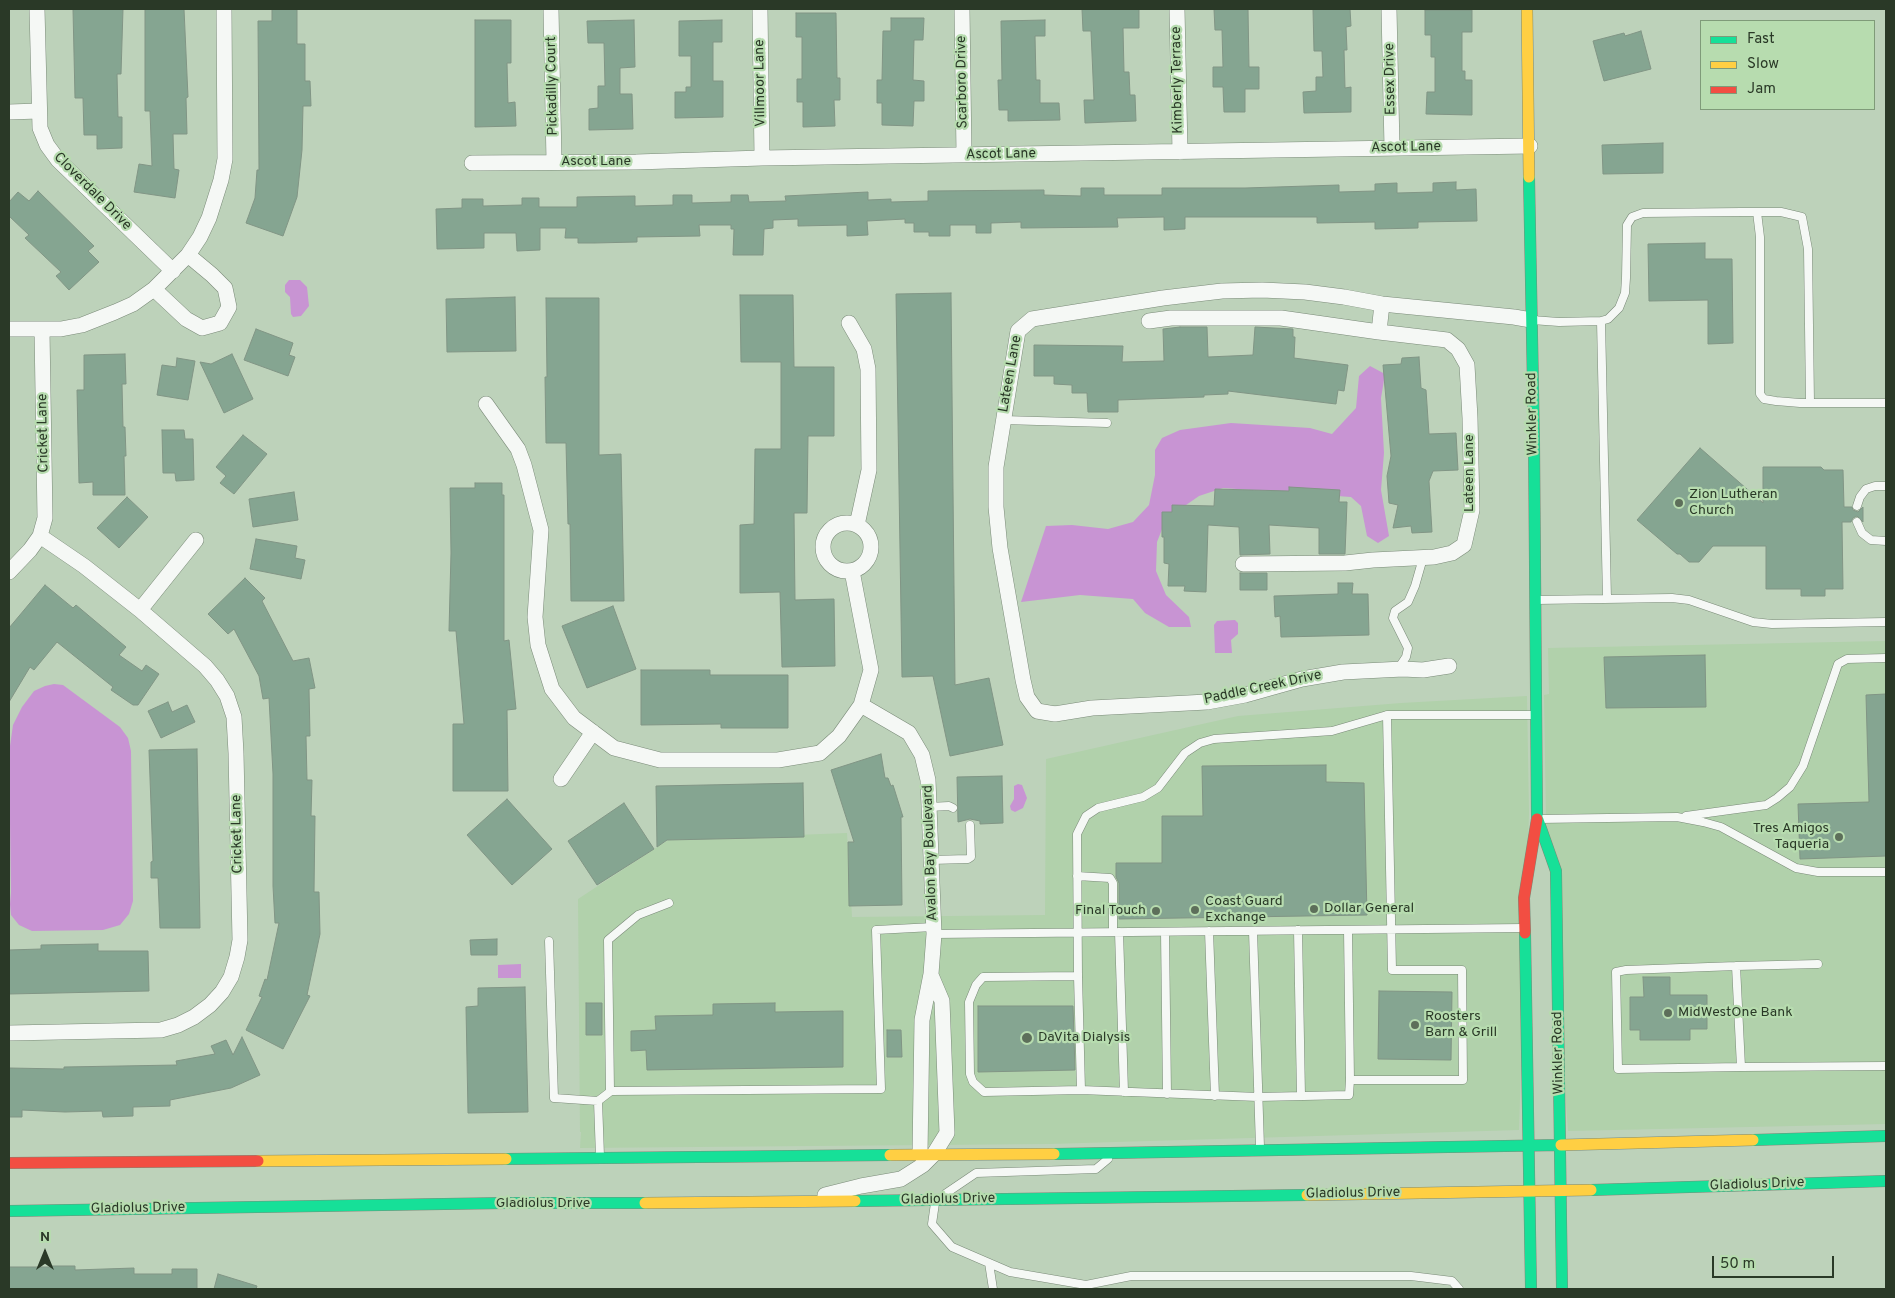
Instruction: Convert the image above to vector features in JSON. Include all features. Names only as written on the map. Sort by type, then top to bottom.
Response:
[{"type":"main road","name":"Winkler Road","points":[[1527,9],[1538,819],[1524,898],[1531,1289]]},
{"type":"main road","name":"Winkler Road","points":[[1538,819],[1556,871],[1562,1289]]},
{"type":"main road","points":[[9,1163],[746,1158],[927,1154],[1116,1153],[1560,1145],[1886,1136]]},
{"type":"main road","name":"Gladiolus Drive","points":[[9,1212],[506,1203],[935,1201],[1529,1192],[1886,1181]]},
{"type":"street","name":"Cloverdale Drive","points":[[37,9],[40,128],[47,145],[58,160],[173,271]]},
{"type":"street","points":[[9,329],[61,329],[82,325],[133,304],[154,289],[188,255],[200,237],[209,218],[217,197],[224,166],[226,116],[224,9]]},
{"type":"street","name":"Pickadilly Court","points":[[551,9],[554,162]]},
{"type":"street","name":"Villmoor Lane","points":[[760,9],[762,158]]},
{"type":"street","name":"Scarboro Drive","points":[[962,9],[964,155]]},
{"type":"street","name":"Kimberly Terrace","points":[[1177,9],[1180,152]]},
{"type":"street","name":"Essex Drive","points":[[1390,9],[1392,148]]},
{"type":"street","points":[[9,112],[39,111]]},
{"type":"street","name":"Ascot Lane","points":[[472,164],[1530,146]]},
{"type":"street","points":[[154,289],[186,319],[202,328],[220,323],[229,306],[225,288],[188,255]]},
{"type":"street","points":[[1245,318],[1247,290]]},
{"type":"street","name":"Lateen Lane","points":[[1077,710],[1055,714],[1037,711],[1027,697],[1002,557],[996,508],[996,468],[1018,331],[1032,319],[1163,298],[1247,290],[1305,292],[1382,304],[1531,320]]},
{"type":"street","points":[[1379,332],[1382,304]]},
{"type":"street","name":"Lateen Lane","points":[[1149,321],[1171,318],[1281,318],[1447,340],[1458,349],[1467,365],[1472,510],[1464,545],[1452,553],[1423,558],[1373,560],[1345,564],[1243,564]]},
{"type":"street","points":[[849,323],[864,349],[868,369],[869,470],[857,525]]},
{"type":"street","name":"Cricket Lane","points":[[9,572],[30,550],[40,536],[45,518],[42,330]]},
{"type":"street","points":[[486,404],[518,449],[541,530],[536,617],[538,645],[552,689],[574,718],[614,748],[660,760],[778,760],[820,753],[839,736],[861,705],[870,670],[852,571]]},
{"type":"street","points":[[848,523],[857,525],[869,536],[871,550],[867,562],[860,568],[844,572],[829,564],[824,557],[822,549],[824,539],[834,526],[848,523]]},
{"type":"street","name":"Cricket Lane","points":[[9,1033],[160,1030],[178,1026],[205,1009],[222,992],[231,977],[237,957],[240,921],[234,717],[227,696],[218,680],[205,666],[140,610],[84,566],[40,536]]},
{"type":"street","points":[[140,610],[196,540]]},
{"type":"street","name":"Paddle Creek Drive","points":[[1077,710],[1207,702],[1246,695],[1302,679],[1342,672],[1398,669],[1423,670],[1449,666]]},
{"type":"street","name":"Avalon Bay Boulevard","points":[[800,1202],[860,1186],[901,1179],[923,1165],[927,1154],[922,1020],[931,974],[933,931],[928,780],[922,755],[909,733],[861,705]]},
{"type":"street","points":[[560,779],[593,732]]},
{"type":"street","name":"Avalon Bay Boulevard","points":[[927,1154],[947,1132],[942,1001],[931,974]]},
{"type":"lane","points":[[1531,320],[1559,322],[1601,321],[1608,319],[1619,308],[1626,278],[1627,225],[1632,217],[1643,214],[1757,212],[1782,212],[1802,217],[1808,249],[1810,403]]},
{"type":"lane","points":[[1757,212],[1760,237],[1760,394],[1764,399],[1776,402],[1886,403]]},
{"type":"lane","points":[[1601,321],[1607,599]]},
{"type":"lane","points":[[1003,420],[1108,423]]},
{"type":"lane","points":[[1857,506],[1860,497],[1866,489],[1875,486],[1886,486]]},
{"type":"lane","points":[[1857,522],[1862,533],[1871,540],[1886,541]]},
{"type":"lane","points":[[1398,669],[1406,657],[1408,648],[1393,618],[1395,610],[1408,602],[1423,558]]},
{"type":"lane","points":[[1534,600],[1672,598],[1689,600],[1753,622],[1772,624],[1886,622]]},
{"type":"lane","points":[[1538,819],[1677,817],[1733,811],[1766,805],[1790,787],[1803,766],[1838,664],[1847,659],[1886,658]]},
{"type":"lane","points":[[1081,1090],[1077,834],[1086,816],[1098,808],[1143,797],[1158,788],[1185,753],[1200,743],[1214,739],[1332,731],[1387,715],[1536,715]]},
{"type":"lane","points":[[1350,1080],[1463,1080],[1462,970],[1392,970],[1387,715]]},
{"type":"lane","points":[[929,807],[949,806],[953,808]]},
{"type":"lane","points":[[1677,817],[1721,828],[1796,868],[1818,872],[1886,872]]},
{"type":"lane","points":[[931,860],[968,859],[970,857],[970,825]]},
{"type":"lane","points":[[1077,876],[1110,878],[1113,884],[1124,1092]]},
{"type":"lane","points":[[610,1092],[608,940],[638,914],[669,904]]},
{"type":"lane","points":[[549,941],[554,1098],[598,1101],[610,1092],[881,1089],[876,930],[1165,932],[1525,928]]},
{"type":"lane","points":[[1298,930],[1301,1096]]},
{"type":"lane","points":[[1078,976],[983,977],[976,985],[969,1002],[970,1074],[973,1082],[984,1092],[1081,1090],[1258,1097],[1349,1095],[1348,930]]},
{"type":"lane","points":[[1209,931],[1215,1096]]},
{"type":"lane","points":[[1253,931],[1260,1149]]},
{"type":"lane","points":[[1165,932],[1167,1094]]},
{"type":"lane","points":[[1818,964],[1626,970],[1616,972],[1618,1069],[1886,1066]]},
{"type":"lane","points":[[1736,966],[1741,1067]]},
{"type":"lane","points":[[598,1101],[600,1158]]},
{"type":"lane","points":[[1116,1153],[1096,1169],[976,1173],[935,1201],[932,1224],[952,1247],[1010,1272],[1086,1285],[1131,1276],[1411,1276],[1452,1281],[1459,1289]]},
{"type":"lane","points":[[988,1263],[993,1289]]},
{"type":"shaded area","points":[[289,280],[300,280],[307,287],[309,306],[301,316],[293,317],[291,314],[290,297],[285,292],[285,285]]},
{"type":"shaded area","points":[[1370,366],[1385,374],[1381,398],[1384,453],[1381,490],[1389,536],[1378,543],[1367,536],[1361,506],[1351,497],[1223,488],[1199,496],[1166,519],[1157,542],[1156,571],[1166,595],[1189,617],[1191,627],[1169,627],[1145,613],[1133,599],[1080,595],[1021,602],[1046,526],[1072,525],[1108,529],[1133,522],[1149,505],[1155,475],[1155,450],[1162,438],[1180,430],[1231,423],[1310,428],[1332,434],[1356,408],[1359,376]]},
{"type":"shaded area","points":[[1235,620],[1238,623],[1238,634],[1231,640],[1232,653],[1215,653],[1214,625],[1217,621]]},
{"type":"shaded area","points":[[1886,641],[1886,1124],[1568,1131],[1546,819],[1544,695],[1549,694],[1548,648]]},
{"type":"shaded area","points":[[54,684],[63,685],[120,727],[128,738],[131,751],[133,901],[129,914],[120,925],[103,930],[32,931],[19,925],[11,915],[9,753],[13,725],[22,707],[34,691]]},
{"type":"shaded area","points":[[1527,696],[1529,813],[1519,1130],[1049,1144],[580,1148],[578,899],[668,840],[847,833],[852,917],[1045,915],[1046,759],[1238,716],[1401,703]]},
{"type":"shaded area","points":[[1022,785],[1027,798],[1023,808],[1015,812],[1011,810],[1010,806],[1014,799],[1014,786]]},
{"type":"shaded area","points":[[521,964],[521,978],[498,978],[498,965]]},
{"type":"building","points":[[73,9],[123,9],[121,74],[117,74],[118,117],[122,117],[122,148],[97,149],[97,135],[84,135],[83,98],[75,98]]},
{"type":"building","points":[[145,9],[184,9],[188,97],[186,98],[187,134],[173,134],[174,169],[179,170],[175,198],[134,192],[139,164],[152,166],[150,111],[145,111]]},
{"type":"building","points":[[272,9],[297,9],[297,44],[305,44],[305,81],[310,81],[311,106],[303,106],[302,150],[297,197],[283,236],[246,223],[255,198],[257,170],[259,170],[258,21],[272,21]]},
{"type":"building","points":[[1082,9],[1139,9],[1139,28],[1123,28],[1124,72],[1129,72],[1130,95],[1135,95],[1136,121],[1085,123],[1084,100],[1094,100],[1091,31],[1083,31]]},
{"type":"building","points":[[1214,9],[1248,9],[1249,67],[1259,67],[1259,89],[1245,89],[1245,112],[1224,112],[1223,87],[1213,87],[1213,67],[1223,67],[1222,30],[1215,30]]},
{"type":"building","points":[[1313,9],[1350,9],[1351,26],[1346,27],[1347,50],[1344,50],[1345,88],[1351,87],[1351,112],[1304,113],[1303,92],[1316,91],[1316,77],[1323,77],[1322,51],[1314,51]]},
{"type":"building","points":[[1425,10],[1472,10],[1472,32],[1462,32],[1462,71],[1465,71],[1465,80],[1472,80],[1472,115],[1426,114],[1427,92],[1435,92],[1435,57],[1431,57],[1431,35],[1425,35]]},
{"type":"building","points":[[796,13],[836,13],[837,78],[840,78],[840,100],[834,100],[835,126],[803,127],[803,102],[797,102],[797,79],[802,79],[802,37],[796,37]]},
{"type":"building","points":[[891,18],[924,18],[923,40],[914,40],[913,80],[924,81],[924,101],[914,101],[913,126],[882,125],[882,103],[877,103],[877,80],[882,80],[883,31],[891,31]]},
{"type":"building","points":[[475,20],[511,20],[511,63],[507,63],[508,103],[515,102],[516,126],[475,127]]},
{"type":"building","points":[[634,20],[635,67],[620,68],[620,94],[632,94],[633,129],[589,130],[589,109],[598,108],[598,86],[605,86],[604,43],[588,43],[587,21]]},
{"type":"building","points":[[722,20],[722,42],[713,42],[713,81],[723,81],[723,117],[675,118],[675,92],[686,92],[686,87],[691,87],[691,56],[679,56],[679,21]]},
{"type":"building","points":[[1045,20],[1045,36],[1035,36],[1036,80],[1040,80],[1040,103],[1059,103],[1060,120],[1008,121],[1008,110],[999,110],[998,80],[1002,80],[1001,21]]},
{"type":"building","points":[[1641,31],[1651,69],[1604,81],[1593,41],[1624,33],[1625,36]]},
{"type":"building","points":[[1663,143],[1663,173],[1603,174],[1602,145]]},
{"type":"building","points":[[1456,182],[1456,190],[1476,189],[1477,221],[1418,222],[1418,228],[1375,229],[1375,222],[1317,223],[1317,217],[1185,217],[1185,229],[1164,230],[1164,217],[1117,218],[1118,227],[1021,228],[1021,222],[991,223],[991,233],[976,233],[976,225],[950,225],[950,236],[929,236],[929,232],[914,232],[914,223],[905,223],[905,219],[867,221],[868,235],[847,236],[847,225],[798,226],[798,219],[773,220],[773,228],[764,229],[763,255],[733,255],[734,229],[731,229],[731,225],[699,225],[700,236],[637,237],[637,242],[594,243],[578,243],[578,238],[565,238],[566,228],[540,228],[540,250],[517,251],[516,233],[484,233],[484,248],[437,249],[436,209],[462,208],[462,199],[483,199],[483,206],[522,205],[522,198],[539,198],[539,207],[577,207],[577,197],[635,196],[635,206],[673,205],[673,195],[692,195],[692,203],[731,202],[731,195],[748,195],[749,202],[786,201],[785,196],[868,192],[868,200],[891,199],[891,202],[928,201],[928,191],[1044,190],[1044,195],[1081,196],[1081,188],[1104,188],[1104,195],[1162,195],[1162,188],[1339,185],[1339,192],[1375,191],[1375,184],[1397,183],[1397,193],[1433,192],[1433,183]]},
{"type":"building","points":[[38,191],[94,246],[88,251],[99,262],[69,290],[56,276],[61,272],[25,238],[29,235],[9,216],[9,202],[18,192],[29,201]]},
{"type":"building","points":[[1705,243],[1705,259],[1732,259],[1733,343],[1708,344],[1708,300],[1649,301],[1648,244]]},
{"type":"building","points":[[951,293],[955,685],[989,678],[1003,745],[950,756],[933,676],[902,677],[896,294]]},
{"type":"building","points":[[740,295],[793,295],[794,367],[834,367],[834,436],[808,436],[807,513],[794,513],[795,600],[834,599],[835,666],[782,667],[780,592],[740,593],[740,525],[754,524],[755,449],[781,449],[781,362],[741,362]]},
{"type":"building","points":[[515,297],[516,351],[447,352],[446,299]]},
{"type":"building","points":[[546,298],[599,298],[599,455],[621,454],[624,601],[571,601],[566,443],[546,443]]},
{"type":"building","points":[[1207,327],[1208,357],[1253,355],[1255,327],[1293,329],[1293,337],[1295,337],[1294,358],[1348,365],[1344,391],[1338,390],[1336,404],[1228,391],[1228,394],[1204,395],[1204,397],[1118,400],[1118,412],[1088,412],[1087,393],[1072,393],[1072,385],[1054,384],[1054,376],[1034,376],[1034,345],[1123,346],[1122,362],[1164,361],[1163,329]]},
{"type":"building","points":[[256,329],[293,343],[289,355],[295,357],[288,376],[244,360]]},
{"type":"building","points":[[125,354],[126,384],[122,384],[126,456],[124,456],[125,495],[93,495],[93,482],[79,483],[77,390],[84,390],[84,355]]},
{"type":"building","points":[[232,354],[253,399],[224,413],[200,362],[211,364]]},
{"type":"building","points":[[1419,357],[1421,388],[1426,390],[1429,434],[1456,433],[1458,470],[1433,471],[1429,481],[1432,532],[1412,533],[1411,526],[1393,528],[1398,505],[1389,503],[1387,476],[1391,456],[1383,365],[1401,364],[1402,358]]},
{"type":"building","points":[[177,358],[195,361],[188,400],[157,395],[162,365],[176,367]]},
{"type":"building","points":[[162,430],[184,430],[185,439],[193,439],[194,480],[176,481],[175,473],[163,473]]},
{"type":"building","points":[[243,435],[267,454],[234,494],[220,483],[226,476],[216,467]]},
{"type":"building","points":[[1700,448],[1763,503],[1763,467],[1821,467],[1824,470],[1843,470],[1844,507],[1852,507],[1853,510],[1858,512],[1863,507],[1863,522],[1857,516],[1851,522],[1842,522],[1843,589],[1825,589],[1825,596],[1801,596],[1801,589],[1766,589],[1766,546],[1713,546],[1699,562],[1689,562],[1637,520]]},
{"type":"building","points":[[475,483],[502,483],[502,495],[504,495],[504,641],[509,640],[516,709],[507,710],[508,791],[453,791],[453,724],[464,724],[456,631],[449,631],[450,488],[475,488]]},
{"type":"building","points":[[1289,487],[1340,490],[1339,502],[1347,502],[1345,554],[1319,554],[1319,528],[1269,525],[1270,554],[1240,555],[1239,527],[1208,525],[1206,592],[1184,591],[1185,586],[1168,586],[1169,564],[1164,563],[1162,512],[1172,512],[1172,505],[1214,506],[1215,489],[1289,491]]},
{"type":"building","points":[[294,492],[298,520],[253,527],[249,499]]},
{"type":"building","points":[[127,497],[148,517],[119,548],[97,528]]},
{"type":"building","points":[[256,539],[297,546],[295,558],[305,560],[301,579],[250,569]]},
{"type":"building","points":[[1240,573],[1267,573],[1267,590],[1240,590]]},
{"type":"building","points":[[245,578],[265,598],[262,601],[293,661],[309,658],[315,688],[309,689],[310,736],[306,736],[307,780],[312,780],[311,816],[315,816],[314,892],[319,892],[320,934],[307,995],[310,996],[283,1049],[246,1030],[262,997],[259,996],[265,979],[267,980],[279,923],[275,923],[273,886],[273,774],[269,698],[263,699],[259,676],[234,629],[228,634],[208,614]]},
{"type":"building","points":[[1338,583],[1353,583],[1352,594],[1368,594],[1369,635],[1281,637],[1280,616],[1275,617],[1274,596],[1338,594]]},
{"type":"building","points":[[45,585],[73,608],[76,605],[126,647],[119,655],[142,671],[146,665],[159,674],[138,705],[133,705],[111,690],[113,687],[57,642],[34,670],[30,667],[9,702],[9,628]]},
{"type":"building","points":[[613,606],[636,669],[587,688],[562,626]]},
{"type":"building","points":[[1705,655],[1706,707],[1606,708],[1604,657]]},
{"type":"building","points":[[641,670],[710,670],[710,675],[788,675],[788,728],[721,728],[721,724],[641,725]]},
{"type":"building","points":[[1886,694],[1886,856],[1800,859],[1798,804],[1869,802],[1866,695]]},
{"type":"building","points":[[168,702],[172,712],[187,705],[195,722],[161,738],[148,711]]},
{"type":"building","points":[[197,749],[200,928],[160,928],[158,878],[151,878],[151,862],[153,861],[149,750]]},
{"type":"building","points":[[881,754],[885,778],[888,778],[891,786],[893,785],[903,817],[901,817],[902,905],[849,906],[848,842],[854,842],[831,770]]},
{"type":"building","points":[[1326,765],[1326,782],[1364,783],[1367,915],[1119,919],[1119,883],[1116,877],[1116,863],[1162,863],[1162,816],[1203,816],[1202,766]]},
{"type":"building","points":[[1002,776],[1003,823],[980,824],[980,821],[970,819],[958,822],[957,777]]},
{"type":"building","points":[[803,783],[804,837],[667,840],[657,847],[656,786]]},
{"type":"building","points":[[507,799],[552,849],[512,885],[467,835]]},
{"type":"building","points":[[624,803],[654,849],[597,885],[568,841]]},
{"type":"building","points":[[497,939],[497,955],[471,955],[470,940]]},
{"type":"building","points":[[98,944],[98,951],[148,951],[149,991],[9,994],[9,950],[41,949],[41,945]]},
{"type":"building","name":"MidWestOne Bank","points":[[1643,977],[1670,977],[1670,995],[1707,995],[1707,1029],[1690,1029],[1690,1040],[1640,1040],[1640,1030],[1630,1030],[1630,997],[1644,997]]},
{"type":"building","points":[[525,987],[528,1112],[468,1113],[466,1007],[478,1006],[478,988]]},
{"type":"building","name":"Roosters Barn & Grill","points":[[1379,991],[1452,992],[1451,1060],[1378,1059]]},
{"type":"building","points":[[586,1003],[602,1003],[602,1035],[586,1035]]},
{"type":"building","points":[[775,1003],[775,1012],[843,1011],[843,1067],[647,1070],[646,1050],[631,1051],[631,1031],[656,1030],[655,1016],[713,1015],[713,1004]]},
{"type":"building","name":"DaVita Dialysis","points":[[978,1006],[1073,1006],[1075,1070],[978,1072]]},
{"type":"building","points":[[887,1030],[901,1030],[902,1057],[887,1057]]},
{"type":"building","points":[[242,1037],[260,1075],[231,1088],[170,1100],[170,1106],[133,1107],[133,1116],[103,1117],[102,1111],[22,1110],[22,1117],[9,1117],[9,1068],[64,1069],[64,1067],[177,1065],[176,1061],[215,1054],[211,1046],[226,1040],[233,1055]]},
{"type":"building","points":[[75,1266],[75,1270],[134,1268],[134,1274],[172,1274],[172,1269],[197,1269],[197,1289],[9,1289],[9,1267]]},
{"type":"building","points":[[218,1274],[257,1286],[256,1289],[214,1289]]},
{"type":"traffic: fast","points":[[1529,177],[1534,440],[1537,819]]},
{"type":"traffic: fast","points":[[1538,820],[1556,871],[1562,1289]]},
{"type":"traffic: fast","points":[[1525,933],[1531,1289]]},
{"type":"traffic: fast","points":[[1753,1140],[1886,1136]]},
{"type":"traffic: fast","points":[[1054,1154],[1561,1145]]},
{"type":"traffic: fast","points":[[506,1159],[890,1155]]},
{"type":"traffic: fast","points":[[1591,1190],[1886,1181]]},
{"type":"traffic: fast","points":[[855,1201],[1307,1195]]},
{"type":"traffic: fast","points":[[9,1211],[506,1203],[645,1203]]},
{"type":"traffic: slow","points":[[1527,9],[1529,177]]},
{"type":"traffic: slow","points":[[1561,1145],[1753,1140]]},
{"type":"traffic: slow","points":[[890,1155],[1054,1154]]},
{"type":"traffic: slow","points":[[258,1161],[506,1159]]},
{"type":"traffic: slow","points":[[1307,1195],[1591,1190]]},
{"type":"traffic: slow","points":[[645,1203],[855,1201]]},
{"type":"traffic: jam","points":[[1525,933],[1524,898],[1537,819]]},
{"type":"traffic: jam","points":[[9,1163],[258,1161]]},
{"type":"place","name":"Zion Lutheran Church","points":[[1679,503]]},
{"type":"place","name":"Tres Amigos Taqueria","points":[[1839,837]]},
{"type":"place","name":"Dollar General","points":[[1314,909]]},
{"type":"place","name":"Coast Guard Exchange","points":[[1195,910]]},
{"type":"place","name":"Final Touch","points":[[1156,911]]},
{"type":"place","name":"MidWestOne Bank","points":[[1668,1013]]},
{"type":"place","name":"Roosters Barn & Grill","points":[[1415,1025]]},
{"type":"place","name":"DaVita Dialysis","points":[[1027,1038]]}]
